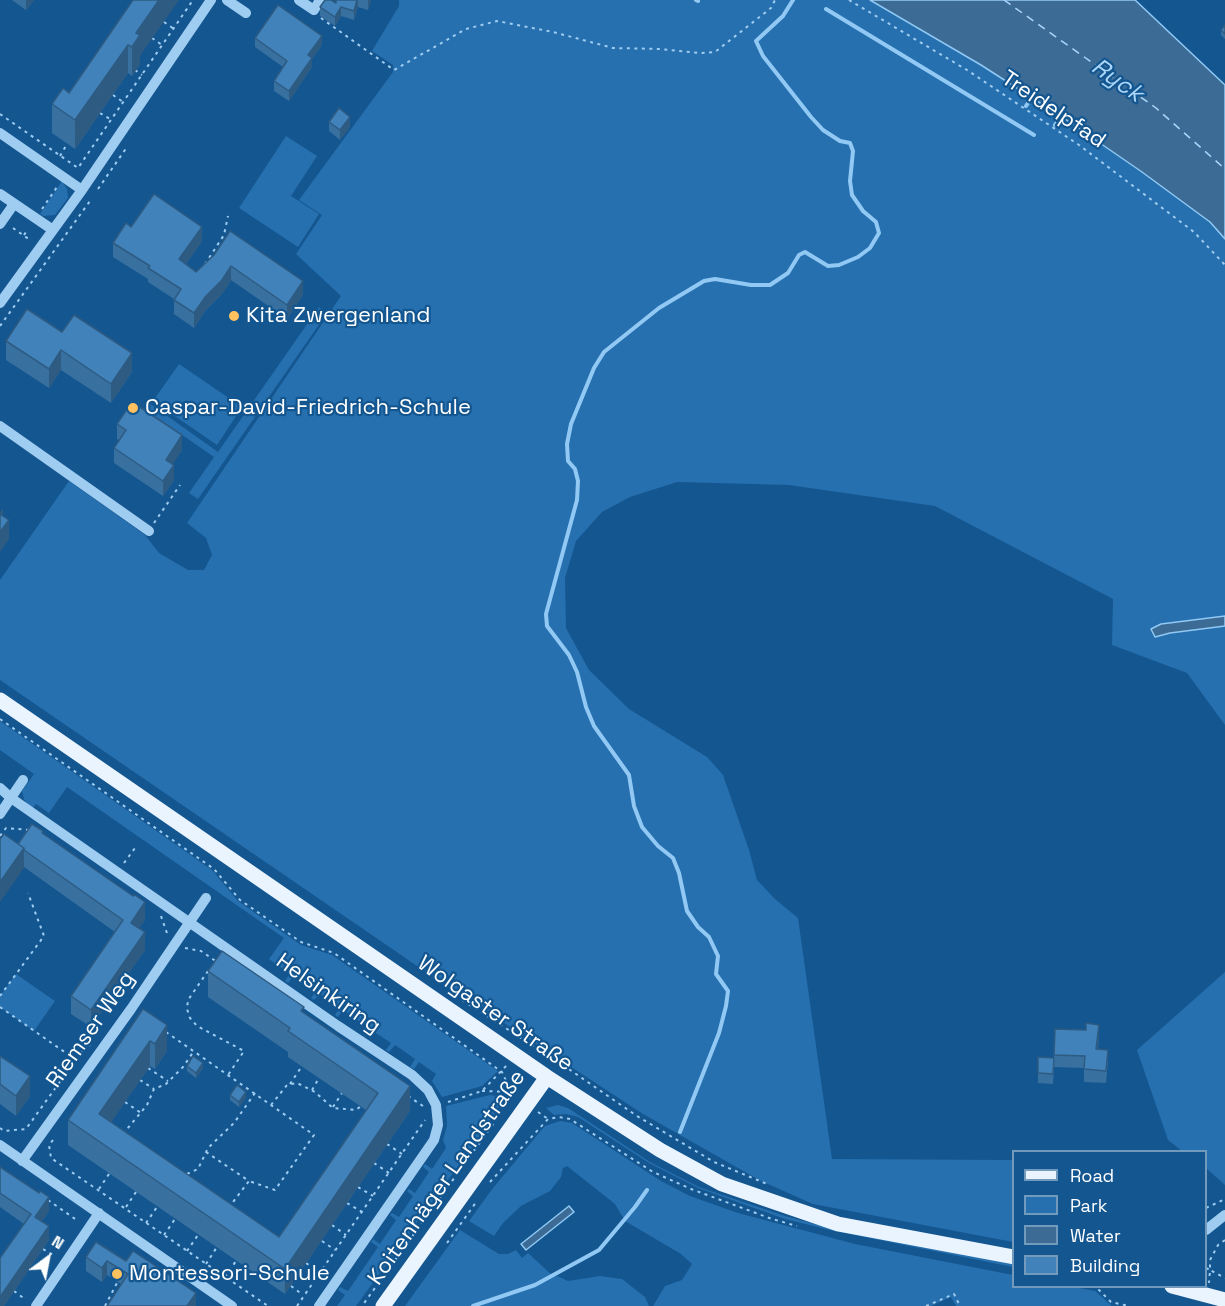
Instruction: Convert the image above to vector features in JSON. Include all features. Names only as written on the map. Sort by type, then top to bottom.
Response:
[{"type":"main road","name":"Wolgaster Straße","points":[[0,699],[547,1077],[660,1150],[722,1184],[838,1224],[1012,1257]]},
{"type":"main road","name":"Koitenhäger Landstraße","points":[[383,1306],[547,1077]]},
{"type":"main road","points":[[1178,1288],[1225,1300]]},
{"type":"street","points":[[0,303],[82,190],[211,0]]},
{"type":"street","points":[[227,0],[246,13]]},
{"type":"street","points":[[298,0],[314,10],[320,0]]},
{"type":"street","points":[[0,132],[82,190]]},
{"type":"street","points":[[0,194],[53,230]]},
{"type":"street","points":[[1,222],[14,204]]},
{"type":"street","points":[[0,426],[149,531]]},
{"type":"street","points":[[0,814],[23,780]]},
{"type":"street","name":"Helsinkiring","points":[[0,788],[118,873],[412,1075],[428,1090],[432,1107]]},
{"type":"street","name":"Riemser Weg","points":[[22,1161],[206,898]]},
{"type":"street","points":[[319,1306],[434,1140],[438,1125],[432,1107]]},
{"type":"street","points":[[0,1145],[232,1306]]},
{"type":"street","points":[[36,1306],[99,1213]]},
{"type":"street","points":[[1207,1229],[1225,1215]]},
{"type":"path","points":[[0,114],[78,168],[193,0]]},
{"type":"path","points":[[314,10],[322,20],[394,70],[466,29],[497,21],[553,32],[613,48],[715,52],[771,9],[775,0]]},
{"type":"path","name":"Treidelpfad","points":[[849,0],[967,70],[1079,145],[1194,232],[1225,265]]},
{"type":"path","points":[[164,22],[174,29]]},
{"type":"path","points":[[152,38],[162,45]]},
{"type":"path","points":[[135,70],[142,75]]},
{"type":"path","points":[[113,95],[123,102]]},
{"type":"path","points":[[100,113],[111,120]]},
{"type":"path","points":[[60,156],[67,144]]},
{"type":"path","points":[[96,193],[127,147]]},
{"type":"path","points":[[24,236],[72,164]]},
{"type":"path","points":[[0,326],[90,201]]},
{"type":"path","points":[[203,266],[224,235],[228,216]]},
{"type":"path","points":[[1,222],[52,256]]},
{"type":"path","points":[[149,531],[180,485]]},
{"type":"path","points":[[0,718],[214,869],[240,900],[301,942],[334,953],[502,1071],[512,1092]]},
{"type":"path","points":[[0,836],[6,828],[35,830]]},
{"type":"path","points":[[118,873],[135,848]]},
{"type":"path","points":[[0,996],[44,936],[28,893]]},
{"type":"path","points":[[161,917],[166,935]]},
{"type":"path","points":[[176,941],[187,950],[201,951],[225,968]]},
{"type":"path","points":[[209,969],[186,1005],[190,1018],[197,1026],[244,1051],[228,1075]]},
{"type":"path","points":[[455,996],[560,1063],[637,1116],[714,1162],[771,1185]]},
{"type":"path","points":[[0,1007],[76,1060]]},
{"type":"path","points":[[159,1027],[314,1135],[275,1190],[249,1181],[206,1152]]},
{"type":"path","points":[[0,1128],[4,1131],[26,1129],[87,1044],[90,1046]]},
{"type":"path","points":[[121,1136],[151,1099],[154,1089],[169,1082],[194,1051]]},
{"type":"path","points":[[271,1105],[290,1084],[302,1066]]},
{"type":"path","points":[[148,1068],[169,1082]]},
{"type":"path","points":[[482,1091],[502,1071]]},
{"type":"path","points":[[312,1090],[320,1078]]},
{"type":"path","points":[[140,1080],[154,1089]]},
{"type":"path","points":[[290,1084],[301,1084],[333,1107],[342,1110],[356,1110],[361,1106]]},
{"type":"path","points":[[408,1096],[432,1107],[482,1091],[512,1092]]},
{"type":"path","points":[[362,1306],[496,1120],[512,1092]]},
{"type":"path","points":[[333,1107],[342,1093]]},
{"type":"path","points":[[185,1174],[193,1173],[198,1168],[206,1152],[234,1123],[255,1094]]},
{"type":"path","points":[[125,1102],[141,1113]]},
{"type":"path","points":[[297,1306],[432,1107]]},
{"type":"path","points":[[488,1184],[548,1119],[559,1117],[570,1119],[653,1172],[772,1219],[803,1228]]},
{"type":"path","points":[[117,1128],[124,1132]]},
{"type":"path","points":[[55,1137],[49,1145],[51,1158],[268,1306]]},
{"type":"path","points":[[387,1144],[402,1154]]},
{"type":"path","points":[[374,1163],[389,1173]]},
{"type":"path","points":[[98,1190],[109,1174]]},
{"type":"path","points":[[225,1207],[231,1206],[249,1181]]},
{"type":"path","points":[[358,1187],[373,1196]]},
{"type":"path","points":[[125,1208],[136,1192]]},
{"type":"path","points":[[447,1243],[482,1193]]},
{"type":"path","points":[[1207,1208],[1225,1199]]},
{"type":"path","points":[[49,1200],[78,1221]]},
{"type":"path","points":[[347,1203],[362,1212]]},
{"type":"path","points":[[146,1223],[157,1207]]},
{"type":"path","points":[[164,1235],[175,1219]]},
{"type":"path","points":[[332,1226],[346,1235]]},
{"type":"path","points":[[187,1251],[198,1235]]},
{"type":"path","points":[[1210,1270],[1210,1260],[1218,1245],[1225,1240]]},
{"type":"path","points":[[322,1241],[335,1250]]},
{"type":"path","points":[[206,1264],[217,1247]]},
{"type":"path","points":[[43,1249],[55,1256]]},
{"type":"path","points":[[225,1277],[236,1261]]},
{"type":"path","points":[[306,1263],[320,1272]]},
{"type":"path","points":[[1207,1268],[1225,1278]]},
{"type":"path","points":[[105,1306],[118,1280]]},
{"type":"path","points":[[291,1286],[304,1296]]},
{"type":"path","points":[[1097,1288],[1111,1302],[1129,1306]]},
{"type":"path","points":[[14,1291],[26,1300],[22,1306]]},
{"type":"path","points":[[926,1306],[954,1294],[960,1306]]},
{"type":"green space","points":[[399,0],[870,0],[981,65],[1065,119],[1210,222],[1225,239],[1225,616],[1161,624],[1156,637],[1225,626],[1225,725],[1187,673],[1112,645],[1113,599],[935,506],[789,485],[677,482],[630,497],[602,512],[576,541],[565,578],[566,628],[589,670],[629,709],[707,757],[723,775],[757,880],[798,918],[832,1159],[1012,1160],[1012,1242],[813,1204],[761,1181],[643,1114],[420,968],[0,680],[0,580],[69,481],[145,535],[159,553],[188,570],[204,570],[212,555],[206,538],[187,523],[341,296],[296,254],[322,215],[299,200],[393,72],[393,65],[372,51],[399,6]]},
{"type":"green space","points":[[286,136],[317,156],[291,196],[319,214],[298,247],[239,208]]},
{"type":"green space","points":[[62,181],[67,189],[68,198],[55,215],[43,216],[40,214]]},
{"type":"green space","points":[[319,307],[327,313],[198,499],[189,493],[214,457],[159,419],[157,421],[143,411],[149,403],[218,452]]},
{"type":"green space","points":[[179,364],[242,407],[217,445],[153,401]]},
{"type":"green space","points":[[0,721],[212,870],[238,901],[301,945],[332,955],[498,1071],[482,1086],[442,1097],[432,1081],[436,1074],[419,1062],[414,1069],[410,1067],[415,1059],[395,1045],[389,1052],[386,1050],[391,1043],[370,1029],[365,1036],[362,1033],[366,1026],[343,1010],[338,1017],[335,1015],[340,1008],[320,994],[314,1000],[311,998],[316,991],[294,976],[288,983],[285,981],[290,974],[269,959],[284,938],[67,787],[49,813],[36,804],[33,808],[27,804],[22,791],[34,774],[0,750]]},
{"type":"green space","points":[[1225,972],[1225,1185],[1207,1169],[1207,1150],[1181,1150],[1168,1140],[1137,1050]]},
{"type":"green space","points":[[16,974],[55,1001],[34,1031],[0,1007],[0,996]]},
{"type":"green space","points":[[490,1095],[503,1097],[503,1101],[486,1128],[356,1306],[337,1306],[345,1295],[338,1290],[340,1287],[348,1291],[378,1247],[371,1242],[373,1239],[380,1244],[396,1220],[390,1215],[392,1213],[399,1217],[413,1196],[407,1191],[409,1189],[415,1193],[429,1172],[423,1167],[425,1164],[432,1169],[446,1148],[443,1140],[447,1126],[446,1106]]},
{"type":"green space","points":[[558,1105],[568,1108],[650,1162],[699,1187],[785,1216],[830,1228],[1012,1264],[1012,1267],[785,1219],[698,1188],[649,1163],[578,1117],[566,1114],[554,1115],[546,1108]]},
{"type":"green space","points":[[560,1121],[572,1123],[661,1181],[690,1196],[738,1213],[855,1244],[1012,1275],[1012,1288],[1079,1288],[1095,1291],[1112,1306],[956,1306],[951,1297],[931,1306],[653,1306],[665,1286],[682,1280],[692,1264],[681,1254],[625,1221],[615,1204],[567,1166],[563,1168],[561,1177],[550,1191],[521,1206],[503,1223],[494,1236],[469,1221],[493,1188],[545,1126]]},
{"type":"green space","points":[[460,1230],[499,1254],[508,1254],[516,1250],[522,1258],[528,1253],[554,1277],[568,1281],[600,1276],[622,1279],[645,1297],[649,1306],[405,1306]]},
{"type":"water","name":"Ryck","points":[[870,0],[1135,0],[1225,85],[1225,239],[1210,222],[1065,119],[981,65]]},
{"type":"water","points":[[1225,616],[1225,626],[1155,637],[1151,629],[1161,624]]},
{"type":"water","points":[[569,1206],[574,1212],[526,1250],[521,1244]]},
{"type":"building","points":[[133,0],[159,0],[136,33],[140,35],[132,47],[128,45],[75,120],[52,104],[63,88],[69,93]]},
{"type":"building","points":[[325,0],[336,3],[336,0],[357,0],[354,11],[341,7],[335,17],[320,7]]},
{"type":"building","points":[[278,5],[322,36],[308,55],[312,58],[289,91],[274,81],[287,61],[255,38]]},
{"type":"building","points":[[339,108],[350,117],[340,130],[329,122]]},
{"type":"building","points":[[154,194],[202,227],[179,259],[196,272],[214,255],[230,231],[303,281],[287,305],[231,266],[194,313],[174,300],[181,289],[113,243],[126,223],[131,227]]},
{"type":"building","points":[[27,309],[62,332],[74,315],[132,353],[111,384],[61,350],[49,369],[6,341]]},
{"type":"building","points":[[132,402],[182,435],[166,460],[174,465],[163,481],[114,448],[126,430],[117,424]]},
{"type":"building","points":[[0,514],[9,520],[0,532]]},
{"type":"building","points":[[32,824],[133,896],[145,902],[131,923],[145,932],[91,1010],[71,996],[123,920],[18,844]]},
{"type":"building","points":[[4,834],[24,848],[0,882],[0,839]]},
{"type":"building","points":[[222,951],[304,1007],[301,1011],[410,1086],[285,1269],[68,1120],[143,1009],[167,1025],[155,1044],[150,1041],[99,1114],[279,1237],[378,1093],[288,1031],[290,1028],[208,971]]},
{"type":"building","points":[[1086,1023],[1099,1025],[1096,1049],[1108,1050],[1106,1071],[1084,1069],[1085,1056],[1054,1055],[1055,1029],[1086,1030]]},
{"type":"building","points":[[0,1056],[30,1076],[16,1096],[0,1084]]},
{"type":"building","points":[[193,1056],[203,1063],[196,1073],[187,1066]]},
{"type":"building","points":[[1038,1057],[1054,1058],[1053,1074],[1038,1073]]},
{"type":"building","points":[[237,1085],[246,1092],[239,1102],[230,1095]]},
{"type":"building","points":[[0,1167],[39,1193],[40,1191],[49,1197],[35,1217],[49,1226],[0,1297],[0,1258],[31,1214],[0,1193]]},
{"type":"building","points":[[96,1242],[126,1261],[133,1251],[196,1293],[187,1306],[107,1306],[128,1274],[107,1261],[102,1268],[86,1257]]},
{"type":"waterway","points":[[680,1132],[719,1033],[728,991],[716,974],[718,956],[709,937],[698,927],[687,911],[679,873],[673,858],[658,846],[642,827],[634,806],[629,775],[594,726],[586,707],[577,672],[569,655],[547,626],[546,614],[577,500],[578,481],[575,469],[568,461],[567,444],[571,424],[594,368],[604,352],[659,308],[704,281],[715,279],[751,285],[770,285],[788,273],[799,255],[805,252],[828,266],[839,265],[858,257],[870,248],[879,233],[876,222],[863,211],[852,195],[850,181],[853,151],[850,143],[840,141],[823,130],[811,117],[763,56],[756,41],[783,16],[793,0]]},
{"type":"waterway","points":[[826,9],[1034,135]]},
{"type":"waterway","points":[[1026,106],[1034,94]]},
{"type":"waterway","points":[[1055,125],[1063,113]]},
{"type":"waterway","points":[[473,1306],[535,1285],[599,1250],[647,1190]]},
{"type":"ferry route","points":[[1004,0],[1156,108],[1225,169]]},
{"type":"place","name":"Kita Zwergenland","points":[[234,316]]},
{"type":"place","name":"Caspar-David-Friedrich-Schule","points":[[133,408]]},
{"type":"place","name":"Montessori-Schule","points":[[117,1274]]}]
